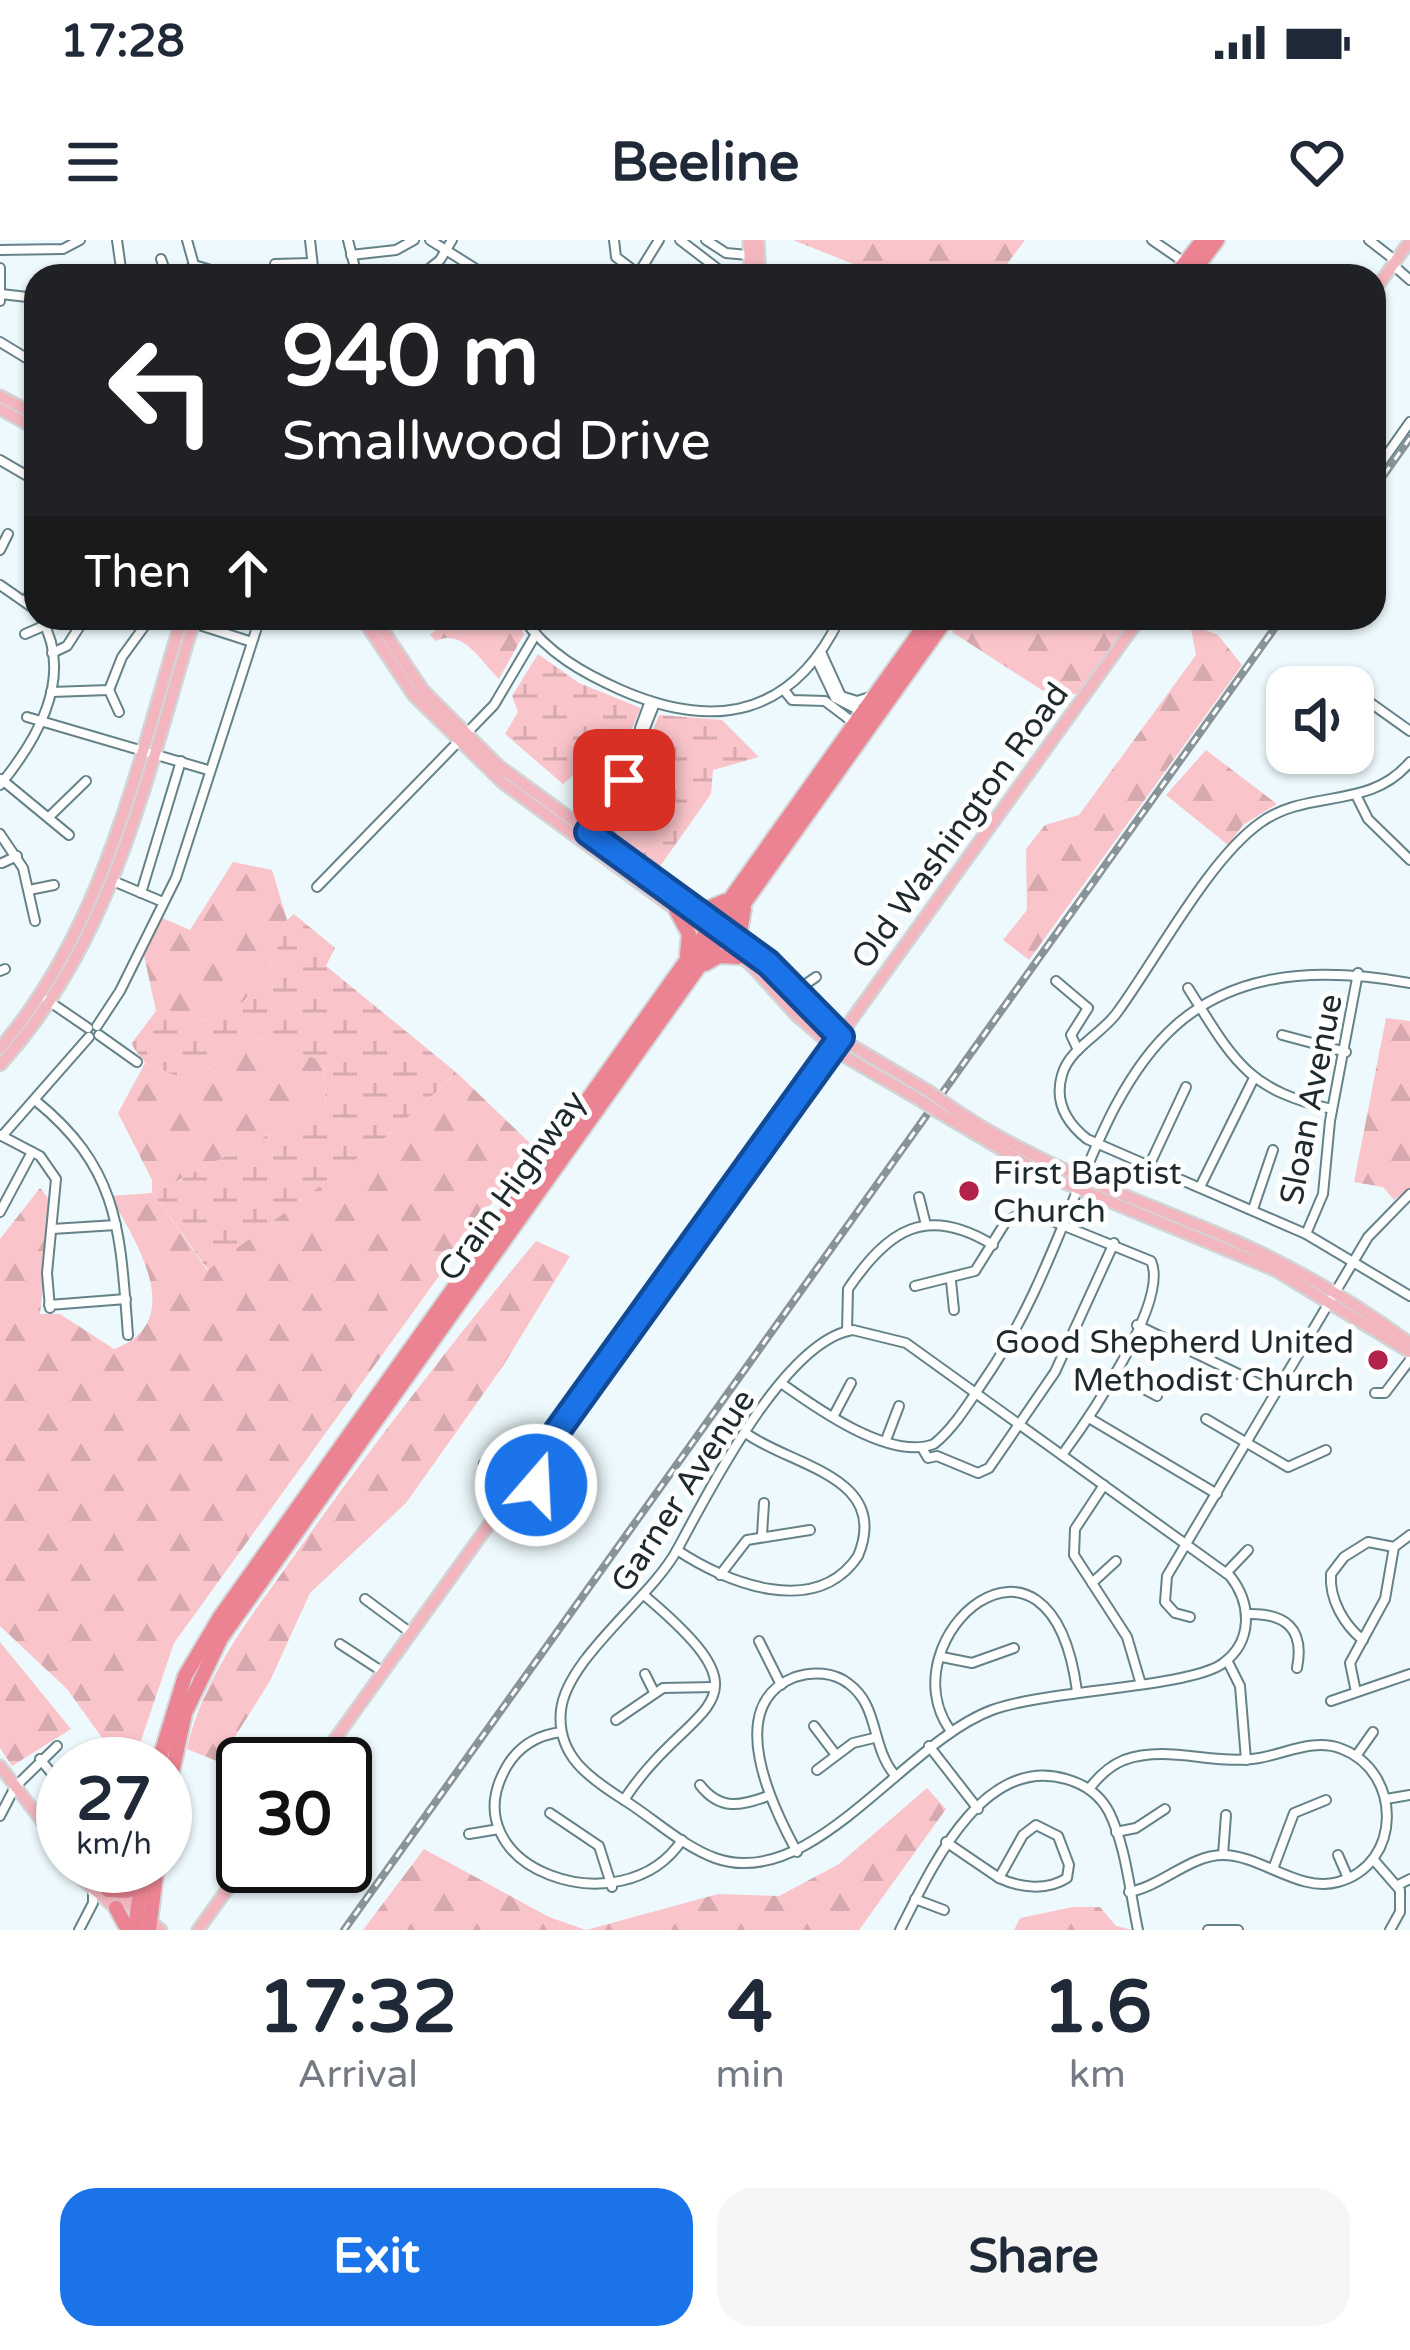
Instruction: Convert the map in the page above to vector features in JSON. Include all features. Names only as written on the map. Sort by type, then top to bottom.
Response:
[{"type":"highway","name":"Crain Highway","points":[[738,900],[921,630]]},
{"type":"highway","name":"Crain Highway","points":[[165,1737],[198,1651],[370,1418],[686,961],[714,932],[853,750],[939,630]]},
{"type":"highway","points":[[686,961],[689,934],[680,907],[704,910],[738,900],[743,953],[716,957],[688,980]]},
{"type":"highway","name":"Crain Highway","points":[[471,1275],[688,980],[714,932]]},
{"type":"highway","name":"Crain Highway","points":[[177,1737],[203,1668],[370,1418]]},
{"type":"highway","points":[[106,1899],[122,1893]]},
{"type":"highway","points":[[143,1893],[143,1926]]},
{"type":"highway","points":[[143,1926],[151,1893]]},
{"type":"highway","points":[[106,1899],[143,1926]]},
{"type":"main road","points":[[749,264],[753,240]]},
{"type":"main road","points":[[1386,274],[1409,244]]},
{"type":"main road","points":[[0,1048],[45,999],[93,898],[187,630]]},
{"type":"main road","points":[[370,630],[414,697],[582,834],[794,992],[838,1043]]},
{"type":"main road","points":[[383,630],[462,738]]},
{"type":"main road","name":"Old Washington Road","points":[[336,1737],[506,1501],[521,1489],[532,1466],[1131,630]]},
{"type":"main road","points":[[0,1065],[89,937],[113,881],[147,750]]},
{"type":"main road","points":[[743,953],[838,1043],[927,1097],[991,1148],[1233,1240],[1332,1298],[1410,1352]]},
{"type":"main road","points":[[0,1766],[36,1822]]},
{"type":"main road","points":[[0,1779],[36,1817]]},
{"type":"main road","points":[[99,1893],[106,1899]]},
{"type":"main road","points":[[101,1893],[106,1899]]},
{"type":"main road","points":[[198,1930],[225,1893]]},
{"type":"street","points":[[0,250],[63,249],[80,240]]},
{"type":"street","points":[[293,264],[311,263],[310,240]]},
{"type":"street","points":[[348,240],[354,264]]},
{"type":"street","points":[[351,255],[396,250],[414,240]]},
{"type":"street","points":[[430,240],[466,264]]},
{"type":"street","points":[[433,264],[452,240]]},
{"type":"street","points":[[680,240],[713,264]]},
{"type":"street","points":[[706,240],[717,248],[748,255]]},
{"type":"street","points":[[1152,240],[1181,264]]},
{"type":"street","points":[[1369,240],[1410,280]]},
{"type":"street","points":[[710,261],[717,248]]},
{"type":"street","points":[[161,259],[163,264]]},
{"type":"street","points":[[0,271],[1,297]]},
{"type":"street","points":[[1386,456],[1410,422]]},
{"type":"street","points":[[0,550],[8,534]]},
{"type":"street","points":[[25,634],[31,630]]},
{"type":"street","points":[[46,630],[52,653],[51,692],[43,723],[1,781],[69,835]]},
{"type":"street","points":[[52,653],[67,646],[77,630]]},
{"type":"street","points":[[119,712],[109,690],[122,657],[142,630]]},
{"type":"street","points":[[218,630],[249,641]]},
{"type":"street","points":[[125,1299],[50,1307],[56,1178],[32,1152],[1,1136],[93,1031],[163,902],[254,630]]},
{"type":"street","points":[[533,630],[580,670],[653,702],[716,712],[753,706],[782,692],[818,655],[833,630]]},
{"type":"street","points":[[317,887],[506,688],[522,650],[536,634]]},
{"type":"street","points":[[818,655],[845,699],[864,700],[880,688]]},
{"type":"street","points":[[818,655],[835,698],[859,730],[853,750]]},
{"type":"street","points":[[51,692],[109,690]]},
{"type":"street","points":[[782,692],[792,700],[830,704],[856,723]]},
{"type":"street","points":[[582,834],[620,777],[653,702]]},
{"type":"street","points":[[1374,705],[1410,731]]},
{"type":"street","points":[[856,723],[882,710]]},
{"type":"street","points":[[26,717],[208,770]]},
{"type":"street","points":[[141,892],[181,761]]},
{"type":"street","points":[[1409,1292],[1306,1234],[1096,1144],[1072,1126],[1060,1096],[1063,1070],[1108,1023],[1251,830],[1294,806],[1357,796],[1391,781],[1410,762]]},
{"type":"street","points":[[49,818],[86,781]]},
{"type":"street","points":[[1357,796],[1363,813],[1410,860]]},
{"type":"street","points":[[0,834],[17,856],[35,921]]},
{"type":"street","points":[[2,863],[17,856]]},
{"type":"street","points":[[113,881],[163,902]]},
{"type":"street","points":[[29,890],[54,885]]},
{"type":"street","points":[[782,1383],[832,1417],[886,1440],[922,1448],[943,1436],[975,1394],[1024,1313],[1096,1144],[1134,1069],[1158,1042],[1201,1008],[1281,976],[1358,973],[1410,983]]},
{"type":"street","name":"Sloan Avenue","points":[[1306,1234],[1324,1187],[1332,1109],[1358,973]]},
{"type":"street","points":[[794,992],[816,977]]},
{"type":"street","points":[[1056,981],[1088,1008],[1071,1035],[1078,1050]]},
{"type":"street","points":[[1188,988],[1232,1058],[1253,1080],[1284,1098],[1332,1109]]},
{"type":"street","points":[[45,999],[137,1062]]},
{"type":"street","points":[[1282,1035],[1346,1052]]},
{"type":"street","points":[[1200,1187],[1253,1080]]},
{"type":"street","points":[[1149,1166],[1186,1087]]},
{"type":"street","points":[[36,1101],[83,1142],[116,1225],[128,1335]]},
{"type":"street","points":[[1253,1209],[1273,1150]]},
{"type":"street","points":[[0,1212],[32,1152]]},
{"type":"street","points":[[1190,1617],[1172,1611],[1163,1587],[1354,1262],[1383,1219],[1410,1194]]},
{"type":"street","points":[[919,1197],[926,1225]]},
{"type":"street","points":[[915,1286],[952,1281],[975,1271],[1007,1221],[1025,1210],[1146,1257],[1155,1267],[1154,1283],[1115,1374],[1062,1455]]},
{"type":"street","points":[[52,1229],[116,1225]]},
{"type":"street","points":[[682,1840],[656,1874],[612,1887],[580,1890],[540,1873],[512,1851],[499,1829],[497,1791],[510,1761],[533,1740],[561,1732],[581,1770],[682,1840],[712,1857],[739,1864],[797,1852],[950,1730],[1001,1707],[1208,1670],[1227,1660],[1243,1639],[1247,1613],[1240,1589],[1226,1573],[898,1339],[847,1331],[846,1294],[894,1235],[926,1225],[957,1227],[993,1245]]},
{"type":"street","points":[[922,1448],[925,1457],[938,1456],[982,1473],[1020,1425],[1077,1332],[1114,1243]]},
{"type":"street","points":[[952,1281],[954,1310]]},
{"type":"street","points":[[1137,1325],[1276,1392]]},
{"type":"street","name":"Garner Avenue","points":[[561,1732],[563,1700],[575,1676],[645,1596],[782,1383],[810,1347],[847,1331]]},
{"type":"street","points":[[1375,1393],[1385,1393],[1410,1352]]},
{"type":"street","points":[[1115,1374],[1157,1396]]},
{"type":"street","points":[[832,1417],[851,1383]]},
{"type":"street","points":[[886,1440],[899,1406]]},
{"type":"street","points":[[1089,1418],[1217,1493]]},
{"type":"street","points":[[1206,1419],[1291,1467],[1326,1450]]},
{"type":"street","points":[[677,1550],[752,1587],[814,1588],[849,1569],[863,1540],[861,1510],[841,1480],[747,1434]]},
{"type":"street","points":[[484,1464],[536,1495]]},
{"type":"street","points":[[1104,1485],[1074,1536],[1076,1560],[1127,1637],[1140,1682]]},
{"type":"street","points":[[506,1501],[528,1514]]},
{"type":"street","points":[[762,1535],[764,1503]]},
{"type":"street","points":[[720,1575],[737,1547],[762,1535],[810,1530]]},
{"type":"street","points":[[1356,1692],[1350,1667],[1385,1599],[1394,1547],[1410,1535]]},
{"type":"street","points":[[1363,1640],[1351,1629],[1333,1596],[1331,1574],[1344,1557],[1368,1542],[1394,1547]]},
{"type":"street","points":[[1226,1573],[1248,1550]]},
{"type":"street","points":[[1092,1583],[1116,1561]]},
{"type":"street","points":[[950,1730],[936,1695],[942,1658],[957,1621],[975,1601],[995,1593],[1039,1601],[1059,1624],[1076,1691]]},
{"type":"street","points":[[624,1800],[655,1754],[700,1722],[714,1687],[703,1648],[645,1596]]},
{"type":"street","points":[[365,1599],[411,1633]]},
{"type":"street","points":[[1247,1613],[1275,1615],[1292,1626],[1300,1643],[1297,1668]]},
{"type":"street","points":[[759,1641],[781,1685]]},
{"type":"street","points":[[340,1644],[383,1672]]},
{"type":"street","points":[[942,1658],[972,1663],[1015,1648]]},
{"type":"street","points":[[1227,1660],[1242,1694],[1246,1760]]},
{"type":"street","points":[[645,1674],[654,1692]]},
{"type":"street","points":[[797,1852],[768,1796],[758,1728],[767,1702],[781,1685],[809,1674],[842,1679],[866,1702],[874,1738],[895,1774]]},
{"type":"street","points":[[1330,1701],[1410,1674]]},
{"type":"street","points":[[616,1720],[654,1692],[680,1684],[714,1687]]},
{"type":"street","points":[[814,1726],[836,1755]]},
{"type":"street","points":[[1357,1756],[1373,1732]]},
{"type":"street","points":[[817,1769],[874,1738]]},
{"type":"street","points":[[1089,1789],[1110,1767],[1132,1758],[1246,1760],[1316,1745],[1357,1756],[1373,1771],[1386,1799],[1387,1826],[1373,1859],[1348,1878],[1323,1884],[1223,1855],[1129,1892]]},
{"type":"street","points":[[929,1746],[978,1809]]},
{"type":"street","points":[[0,1816],[13,1790],[36,1764]]},
{"type":"street","points":[[900,1930],[945,1842],[978,1809],[1011,1784],[1057,1776],[1089,1789],[1106,1807],[1138,1930]]},
{"type":"street","points":[[700,1785],[724,1804],[768,1796]]},
{"type":"street","points":[[1386,1799],[1410,1796]]},
{"type":"street","points":[[1273,1869],[1294,1813],[1326,1800]]},
{"type":"street","points":[[1116,1832],[1142,1825],[1165,1810]]},
{"type":"street","points":[[550,1813],[599,1846],[612,1887]]},
{"type":"street","points":[[1223,1855],[1226,1815]]},
{"type":"street","points":[[945,1842],[999,1878],[1024,1886],[1062,1882],[1069,1865],[1056,1832],[1036,1825],[1026,1831],[999,1878]]},
{"type":"street","points":[[470,1834],[499,1829]]},
{"type":"street","points":[[1338,1856],[1348,1878]]},
{"type":"street","points":[[1373,1859],[1398,1885],[1401,1906],[1390,1930]]},
{"type":"street","points":[[1398,1885],[1410,1879]]},
{"type":"street","points":[[92,1907],[106,1899]]},
{"type":"street","points":[[79,1930],[92,1907],[106,1899]]},
{"type":"street","points":[[915,1899],[944,1910]]},
{"type":"street","points":[[1208,1930],[1238,1930]]},
{"type":"green space","points":[[793,240],[1025,240],[1007,264],[853,264]]},
{"type":"green space","points":[[436,630],[522,630],[524,634],[499,679],[463,643],[445,638],[435,641],[430,634]]},
{"type":"green space","points":[[1125,630],[1080,694],[1048,694],[952,632]]},
{"type":"green space","points":[[1191,630],[1205,630],[1218,635],[1242,665],[1029,960],[1003,940],[1027,910],[1026,849],[1045,825],[1079,815],[1196,655]]},
{"type":"green space","points":[[538,654],[579,683],[641,708],[611,775],[586,765],[563,784],[505,734],[518,712],[512,696]]},
{"type":"green space","points":[[659,715],[722,720],[759,757],[713,770],[711,794],[656,872],[601,829],[636,775]]},
{"type":"green space","points":[[1206,750],[1277,804],[1243,825],[1228,845],[1166,795]]},
{"type":"green space","points":[[233,862],[272,870],[287,920],[269,971],[243,1002],[205,1021],[156,1011],[144,955],[160,917],[190,930]]},
{"type":"green space","points":[[294,914],[335,948],[326,966],[457,1073],[387,1136],[208,1270],[153,1193],[326,1106],[324,1062],[259,1038],[189,1081],[145,1063],[131,1044],[156,1011],[205,1021],[243,1002],[269,971],[287,920]]},
{"type":"green space","points":[[1386,1018],[1410,1021],[1410,1188],[1394,1200],[1383,1187],[1354,1182]]},
{"type":"green space","points":[[259,1038],[324,1061],[326,1106],[153,1193],[207,1270],[387,1136],[457,1073],[533,1146],[174,1643],[142,1737],[102,1737],[67,1689],[0,1626],[0,1239],[40,1188],[52,1203],[40,1314],[60,1314],[114,1349],[136,1337],[148,1320],[150,1280],[110,1196],[152,1193],[152,1180],[118,1113],[145,1063],[189,1081]]},
{"type":"green space","points":[[536,1241],[570,1256],[503,1366],[406,1503],[310,1593],[270,1681],[235,1737],[216,1737],[216,1761],[192,1751],[195,1721],[218,1668],[328,1509]]},
{"type":"green space","points":[[0,1642],[71,1729],[58,1737],[36,1737],[36,1751],[12,1766],[0,1748]]},
{"type":"green space","points":[[927,1788],[946,1809],[859,1930],[586,1930],[718,1894],[779,1896],[839,1864]]},
{"type":"green space","points":[[424,1849],[549,1917],[586,1930],[363,1930]]},
{"type":"green space","points":[[1073,1907],[1100,1907],[1116,1926],[1133,1930],[1014,1930],[1020,1918]]},
{"type":"railway","points":[[1386,472],[1410,438]]},
{"type":"railway","points":[[344,1930],[1273,630]]},
{"type":"place","name":"First Baptist Church","points":[[969,1191]]},
{"type":"place","name":"Good Shepherd United Methodist Church","points":[[1378,1360]]},
{"type":"route","points":[[536,1485],[539,1475],[532,1466],[841,1037],[811,1012],[768,963],[588,832],[624,780]]}]
